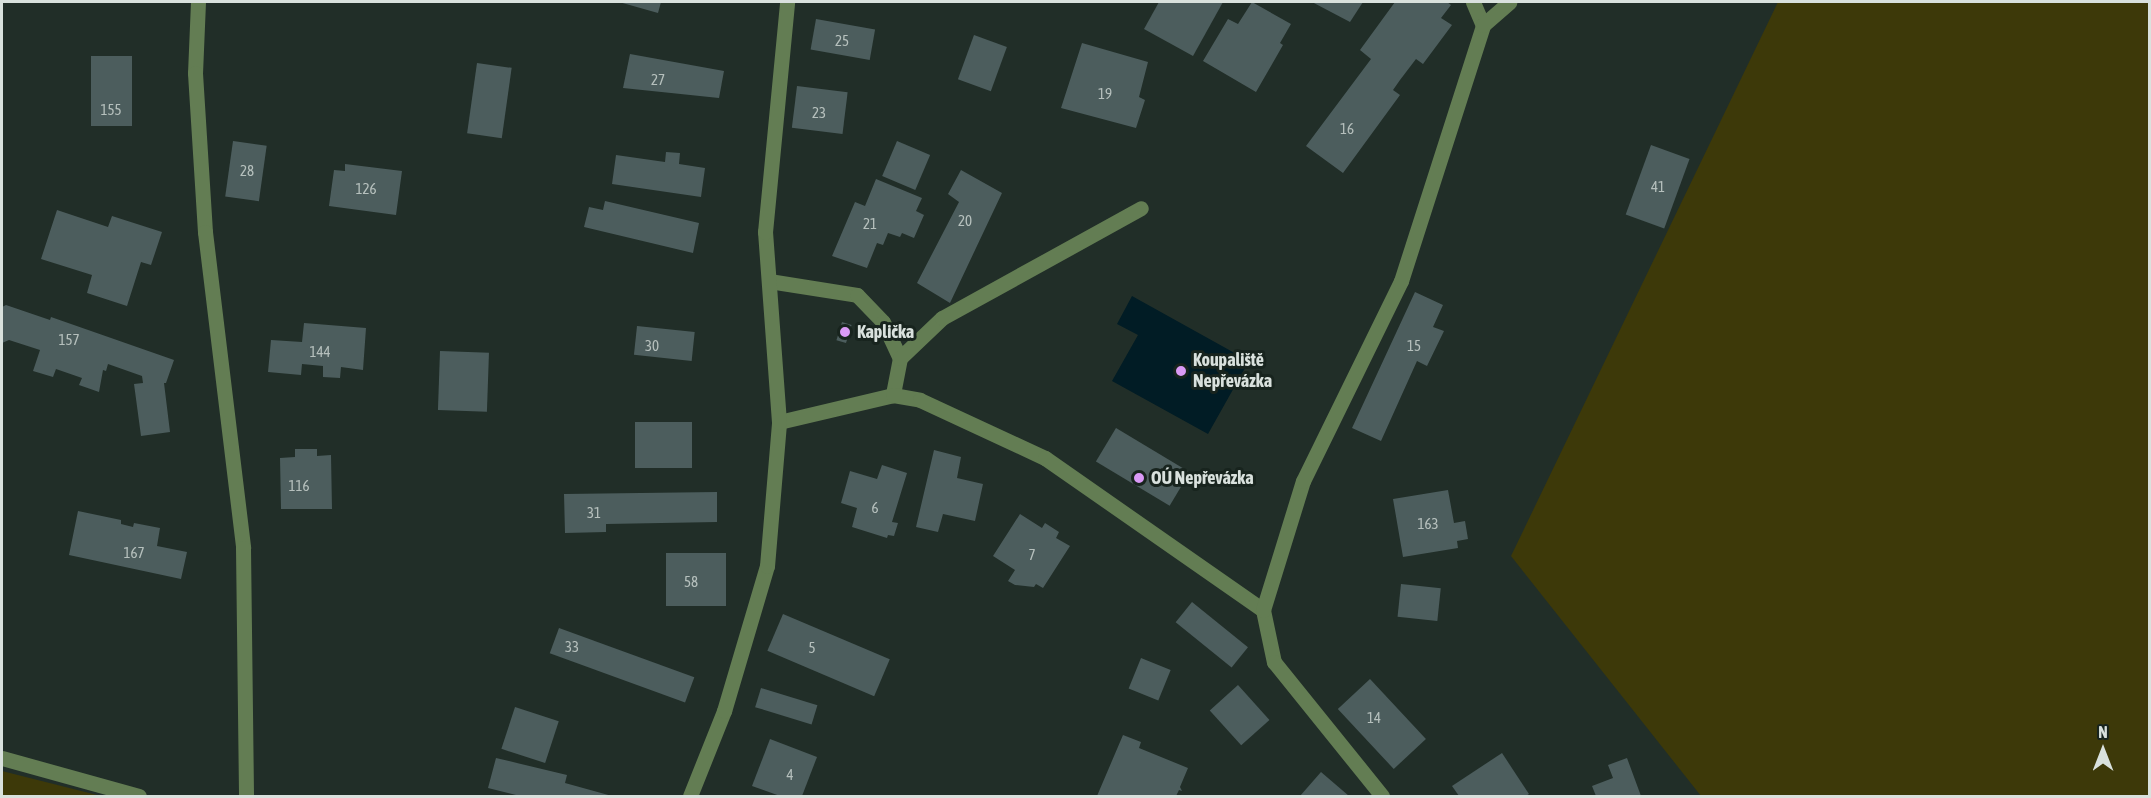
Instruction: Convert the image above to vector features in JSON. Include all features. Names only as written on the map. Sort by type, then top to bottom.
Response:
[{"type":"street","points":[[198,2],[195,73],[205,231],[243,548],[246,796]]},
{"type":"street","points":[[690,796],[724,711],[767,566],[779,422],[765,231],[786,2]]},
{"type":"street","points":[[1473,2],[1483,25]]},
{"type":"street","points":[[1382,796],[1274,663],[1263,610],[1303,481],[1401,281],[1483,25],[1509,2]]},
{"type":"street","points":[[893,395],[900,358],[942,318],[1141,208]]},
{"type":"street","points":[[769,281],[857,295],[883,322],[900,358]]},
{"type":"street","points":[[779,422],[893,395],[920,400],[1045,458],[1263,610]]},
{"type":"street","points":[[2,758],[139,796]]},
{"type":"shaded area","points":[[1778,2],[2149,2],[2149,796],[1701,796],[1511,556]]},
{"type":"shaded area","points":[[2,771],[101,796],[2,796]]},
{"type":"water","name":"Koupaliště Nepřevázka","points":[[1132,296],[1249,361],[1208,434],[1112,381],[1138,335],[1117,324]]},
{"type":"building","points":[[619,2],[661,2],[658,13]]},
{"type":"building","points":[[1159,2],[1223,2],[1193,56],[1144,29]]},
{"type":"building","points":[[1252,2],[1291,24],[1280,43],[1283,45],[1256,92],[1203,61],[1228,19],[1238,24]]},
{"type":"building","points":[[1312,2],[1363,2],[1350,22]]},
{"type":"building","points":[[1395,2],[1447,2],[1451,5],[1441,18],[1452,25],[1423,64],[1416,59],[1400,80],[1393,90],[1400,95],[1343,173],[1306,146],[1371,59],[1360,50]]},
{"type":"building","points":[[816,19],[875,29],[870,60],[811,50]]},
{"type":"building","points":[[974,35],[1007,47],[991,91],[958,79]]},
{"type":"building","points":[[1082,43],[1148,62],[1139,97],[1145,100],[1136,128],[1061,108]]},
{"type":"building","points":[[630,54],[724,71],[719,98],[623,88]]},
{"type":"building","points":[[91,56],[132,56],[132,126],[91,126]]},
{"type":"building","points":[[477,63],[512,68],[502,138],[467,133]]},
{"type":"building","points":[[797,86],[848,92],[843,134],[792,128]]},
{"type":"building","points":[[233,141],[267,146],[259,201],[225,196]]},
{"type":"building","points":[[897,141],[930,155],[915,190],[882,176]]},
{"type":"building","points":[[1651,145],[1690,159],[1664,229],[1626,215]]},
{"type":"building","points":[[666,152],[680,153],[679,164],[705,168],[701,197],[612,184],[616,155],[665,162]]},
{"type":"building","points":[[345,164],[402,171],[396,215],[329,206],[334,170],[345,171]]},
{"type":"building","points":[[961,170],[1002,193],[950,303],[917,283],[959,202],[948,194]]},
{"type":"building","points":[[876,179],[922,198],[916,211],[924,215],[914,238],[902,233],[900,237],[888,233],[883,245],[877,243],[867,268],[832,256],[855,202],[865,206]]},
{"type":"building","points":[[605,201],[699,223],[693,253],[584,227],[589,207],[603,210]]},
{"type":"building","points":[[57,210],[108,227],[112,216],[162,232],[151,265],[141,262],[127,306],[87,293],[92,275],[41,259]]},
{"type":"building","points":[[1415,292],[1443,305],[1433,327],[1444,331],[1427,366],[1417,361],[1381,441],[1352,428]]},
{"type":"building","points":[[6,305],[50,320],[51,317],[174,360],[166,383],[164,383],[170,432],[141,436],[134,384],[143,383],[142,376],[108,364],[106,371],[103,370],[99,392],[79,385],[82,378],[56,369],[53,377],[33,371],[40,350],[9,340],[2,343],[2,307]]},
{"type":"building","name":"Kaplička","points":[[842,322],[852,325],[846,343],[836,340]]},
{"type":"building","points":[[304,323],[366,328],[363,370],[341,367],[340,378],[323,377],[323,366],[302,364],[301,375],[268,372],[271,340],[302,342]]},
{"type":"building","points":[[637,326],[695,332],[692,361],[634,355]]},
{"type":"building","points":[[440,351],[489,353],[487,412],[438,410]]},
{"type":"building","points":[[635,422],[692,422],[692,468],[635,468]]},
{"type":"building","points":[[1116,428],[1190,472],[1170,506],[1096,461]]},
{"type":"building","points":[[295,449],[317,449],[317,456],[331,455],[332,509],[281,509],[280,458],[295,457]]},
{"type":"building","points":[[934,450],[961,457],[957,478],[983,484],[975,521],[943,514],[938,532],[916,527]]},
{"type":"building","points":[[882,465],[907,473],[892,522],[898,523],[894,536],[888,535],[887,538],[852,527],[857,508],[841,503],[850,471],[877,479]]},
{"type":"building","points":[[1448,490],[1454,523],[1465,521],[1468,539],[1457,541],[1458,548],[1403,557],[1393,499]]},
{"type":"building","points":[[717,492],[717,522],[606,524],[606,532],[565,533],[564,494]]},
{"type":"building","points":[[78,511],[121,520],[121,524],[133,527],[134,523],[160,528],[157,546],[187,552],[181,579],[69,555]]},
{"type":"building","points":[[1020,514],[1042,528],[1045,523],[1059,532],[1056,538],[1070,546],[1043,588],[1036,584],[1034,587],[1015,585],[1008,581],[1015,570],[993,556]]},
{"type":"building","points":[[666,553],[726,553],[726,606],[666,606]]},
{"type":"building","points":[[1401,584],[1441,588],[1437,621],[1398,617]]},
{"type":"building","points":[[1192,602],[1248,647],[1232,668],[1176,622]]},
{"type":"building","points":[[783,614],[890,659],[874,696],[767,651]]},
{"type":"building","points":[[559,628],[694,677],[685,703],[550,653]]},
{"type":"building","points":[[1141,658],[1171,670],[1158,701],[1129,689]]},
{"type":"building","points":[[1370,679],[1426,739],[1394,769],[1338,709]]},
{"type":"building","points":[[1238,685],[1269,720],[1241,745],[1210,710]]},
{"type":"building","points":[[761,688],[817,705],[812,724],[755,707]]},
{"type":"building","points":[[515,707],[559,721],[545,763],[501,749]]},
{"type":"building","points":[[1123,735],[1141,742],[1139,748],[1188,768],[1180,787],[1182,791],[1179,790],[1176,796],[1097,796]]},
{"type":"building","points":[[770,739],[817,757],[802,796],[780,796],[752,786]]},
{"type":"building","points":[[1502,753],[1529,794],[1526,796],[1459,796],[1452,786]]},
{"type":"building","points":[[496,758],[567,775],[565,783],[612,796],[520,796],[488,788]]},
{"type":"building","points":[[1627,758],[1641,796],[1596,796],[1592,786],[1613,778],[1608,765]]},
{"type":"building","points":[[1321,772],[1349,796],[1300,796]]},
{"type":"place","name":"Kaplička","points":[[845,332]]},
{"type":"place","name":"Koupaliště Nepřevázka","points":[[1181,371]]},
{"type":"place","name":"OÚ Nepřevázka","points":[[1139,478]]}]
